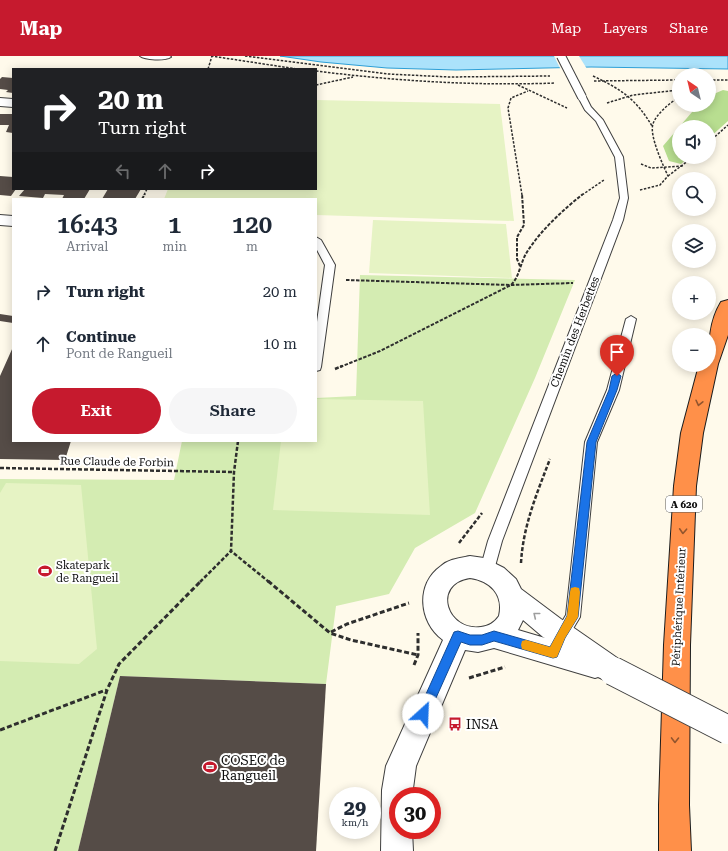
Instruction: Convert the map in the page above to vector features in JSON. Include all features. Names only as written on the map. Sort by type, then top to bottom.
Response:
[{"type":"highway","name":"Périphérique Intérieur","points":[[716,343],[728,306]]},
{"type":"highway","name":"Périphérique Intérieur","points":[[675,851],[674,805],[677,645],[685,486],[692,433],[707,372]]},
{"type":"street","points":[[0,102],[12,103]]},
{"type":"street","points":[[0,220],[12,221]]},
{"type":"street","points":[[512,596],[514,608],[511,620],[504,630],[494,636],[482,640],[470,640],[458,636],[443,625],[435,610],[434,594],[441,580],[454,570],[470,567],[487,570],[498,577],[507,586],[512,596],[557,644]]},
{"type":"street","points":[[397,851],[397,790],[401,766],[458,636]]},
{"type":"street","points":[[494,636],[557,644],[613,670],[728,730]]},
{"type":"lane","points":[[143,56],[167,57]]},
{"type":"lane","name":"Chemin des Herbettes","points":[[487,570],[495,541],[618,220],[624,198],[619,157],[599,120],[588,108],[561,56]]},
{"type":"lane","points":[[317,242],[330,265],[317,360]]},
{"type":"lane","points":[[557,644],[573,617],[591,442],[613,390],[631,319]]},
{"type":"path","points":[[208,68],[212,56],[290,68]]},
{"type":"path","points":[[246,56],[388,74],[449,77],[552,76]]},
{"type":"path","points":[[317,71],[356,76],[518,85],[557,83]]},
{"type":"path","points":[[591,75],[620,88],[643,110],[652,126],[656,147],[668,176]]},
{"type":"path","points":[[317,84],[356,76]]},
{"type":"path","points":[[588,82],[672,80]]},
{"type":"path","points":[[716,80],[728,80]]},
{"type":"path","points":[[518,85],[569,109]]},
{"type":"path","points":[[520,266],[517,259],[516,237],[524,225],[521,182],[508,108],[511,98],[528,91]]},
{"type":"path","points":[[602,104],[630,97],[672,91]]},
{"type":"path","points":[[652,126],[656,118],[672,102]]},
{"type":"path","points":[[716,136],[728,125]]},
{"type":"path","points":[[641,164],[651,168],[683,166]]},
{"type":"path","points":[[646,190],[660,185],[668,176],[683,166]]},
{"type":"path","points":[[330,371],[380,351],[511,285],[517,279],[520,266],[527,252],[570,204],[592,186],[608,178]]},
{"type":"path","points":[[328,279],[511,285],[574,283]]},
{"type":"path","points":[[55,851],[107,690],[119,664],[230,551],[234,472],[238,442]]},
{"type":"path","name":"Rue Claude de Forbin","points":[[0,468],[234,472]]},
{"type":"path","points":[[456,546],[467,534]]},
{"type":"path","points":[[230,551],[330,633],[351,640],[418,655]]},
{"type":"path","points":[[410,597],[409,603],[411,610]]},
{"type":"path","points":[[330,633],[347,624],[409,603]]},
{"type":"path","points":[[412,670],[418,655],[418,632],[416,625]]},
{"type":"path","points":[[0,730],[107,690]]},
{"type":"green space","points":[[723,90],[728,91],[728,121],[716,132],[716,120],[685,120],[692,112],[716,112],[716,93]]},
{"type":"green space","points":[[317,100],[500,104],[514,221],[317,215],[317,198],[164,198],[168,190],[317,190]]},
{"type":"green space","points":[[672,135],[672,162],[669,161],[663,146]]},
{"type":"green space","points":[[373,220],[506,224],[512,278],[369,273]]},
{"type":"green space","points":[[360,275],[575,280],[535,378],[475,513],[415,548],[389,594],[336,606],[326,684],[120,676],[78,851],[0,851],[0,479],[174,480],[182,442],[317,442],[317,398],[356,396]]},
{"type":"green space","points":[[317,399],[423,401],[430,515],[273,510],[281,442],[317,442]]},
{"type":"green space","name":"Skatepark de Rangueil","points":[[6,483],[81,485],[97,649],[79,664],[0,661],[0,493]]},
{"type":"water","points":[[280,56],[728,56],[728,69],[591,67],[456,70],[387,68],[321,62]]},
{"type":"pier","points":[[554,56],[579,56],[587,69],[561,70]]},
{"type":"building","points":[[2,77],[12,78],[12,93],[6,92],[8,90],[0,89],[0,79]]},
{"type":"building","points":[[0,114],[12,114],[12,133],[6,132],[9,125],[0,125]]},
{"type":"building","points":[[0,176],[12,177],[12,190],[15,190],[11,196],[0,195]]},
{"type":"building","points":[[24,190],[89,190],[85,198],[62,198],[64,195],[45,194],[43,198],[19,196]]},
{"type":"building","points":[[107,190],[140,190],[136,198],[103,198]]},
{"type":"building","points":[[0,314],[12,316],[12,323],[0,321]]},
{"type":"building","points":[[12,349],[12,442],[71,442],[65,460],[0,459],[0,376]]},
{"type":"building","name":"COSEC de Rangueil","points":[[120,676],[326,684],[316,851],[78,851]]},
{"type":"slow traffic","points":[[526,645],[553,653],[573,617],[575,592]]},
{"type":"place","name":"Skatepark de Rangueil","points":[[45,571]]},
{"type":"place","name":"INSA","points":[[455,724]]},
{"type":"place","name":"COSEC de Rangueil","points":[[210,767]]},
{"type":"route","points":[[423,714],[458,636],[470,640],[482,640],[494,636],[553,653],[573,617],[591,442],[613,390],[617,376]]}]
